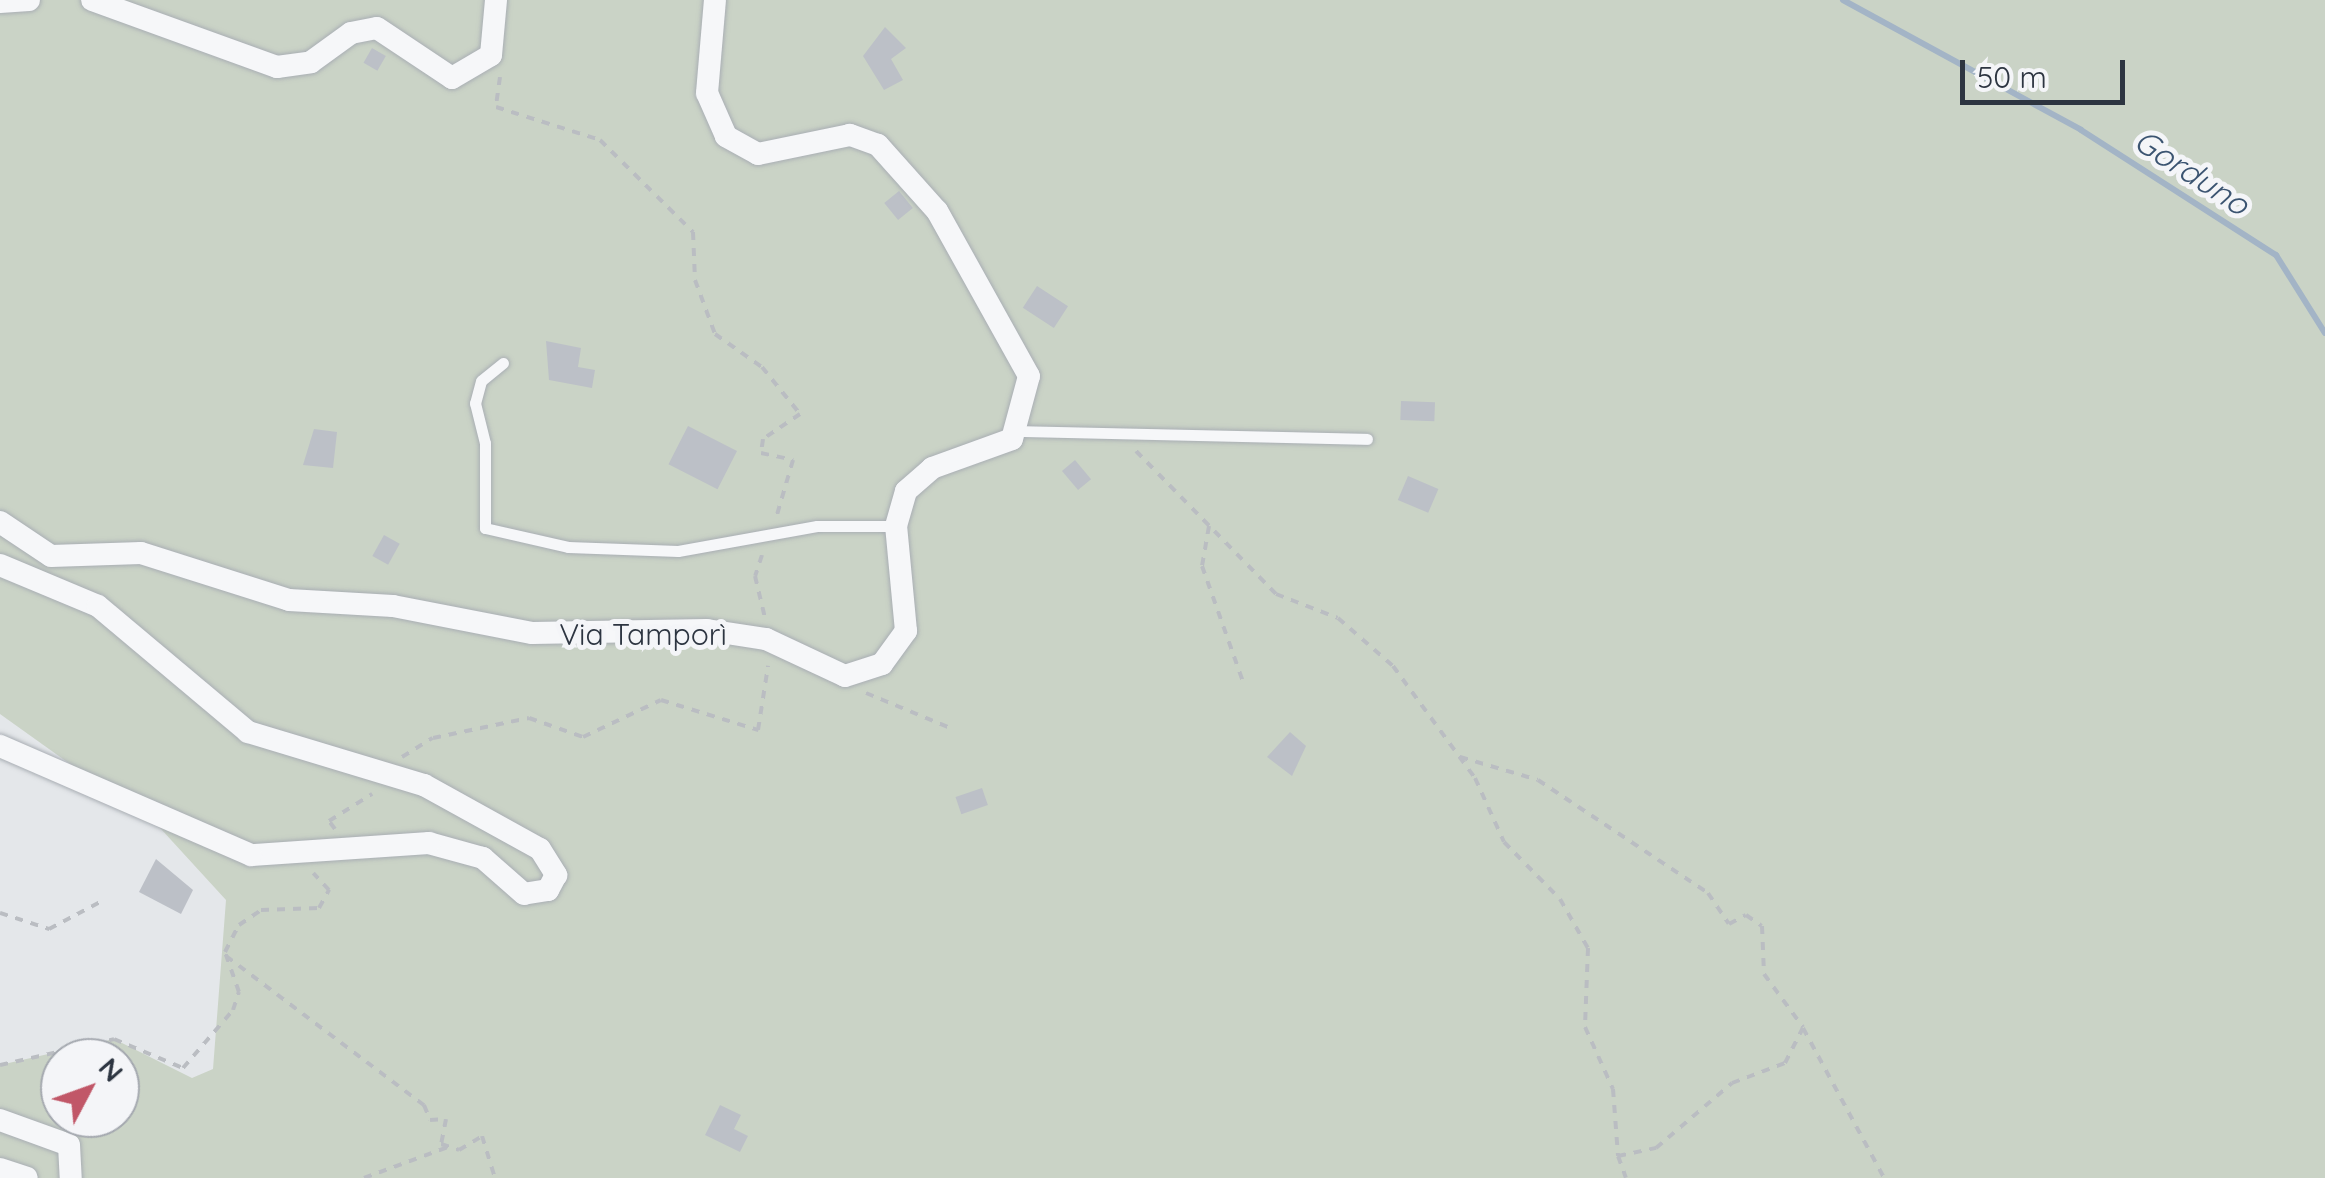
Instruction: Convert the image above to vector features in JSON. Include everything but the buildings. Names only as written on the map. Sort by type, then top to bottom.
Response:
[{"type":"street","points":[[0,2],[29,0]]},
{"type":"street","points":[[92,0],[277,67],[311,62],[370,27],[444,77],[469,74],[491,54],[496,0]]},
{"type":"street","points":[[715,0],[706,83],[718,124],[758,154],[860,136],[906,172],[1023,360],[1030,386],[1018,431],[988,454],[922,473],[906,490],[896,526],[906,632],[882,664],[850,676]]},
{"type":"street","name":"Via Tamporì","points":[[0,522],[51,556],[140,552],[290,600],[393,606],[532,633],[688,628],[755,637],[850,676]]},
{"type":"street","points":[[0,565],[98,606],[248,732],[393,778],[540,848],[553,862],[554,882],[524,894],[482,858],[443,844],[273,854],[240,852],[0,746]]},
{"type":"street","points":[[0,1120],[69,1145],[77,1166],[71,1178]]},
{"type":"street","points":[[0,1169],[27,1178]]},
{"type":"lane","points":[[503,363],[481,382],[475,403],[486,442],[486,528],[568,547],[678,551],[775,531],[896,526]]},
{"type":"lane","points":[[1018,431],[1126,438],[1366,438]]},
{"type":"path","points":[[356,848],[329,821],[393,778],[433,738],[529,718],[583,737],[661,700],[758,730],[774,675],[755,637],[770,614],[755,576],[775,531],[777,492],[793,460],[761,452],[762,439],[800,414],[762,367],[714,334],[695,280],[693,232],[600,140],[496,107],[501,59],[491,54]]},
{"type":"path","points":[[1126,438],[1276,594],[1338,618],[1393,666],[1460,757],[1504,842],[1560,899],[1588,948],[1585,1027],[1613,1089],[1618,1156],[1626,1178]]},
{"type":"path","points":[[1209,526],[1202,566],[1211,603],[1243,682]]},
{"type":"path","points":[[850,676],[872,697],[948,727]]},
{"type":"path","points":[[1460,757],[1538,780],[1708,893],[1728,924],[1746,916],[1762,926],[1764,974],[1803,1028],[1884,1178]]},
{"type":"path","points":[[0,1065],[114,1039],[183,1068],[234,1010],[239,992],[226,956],[239,926],[262,910],[318,908],[329,890],[315,874],[282,870],[273,854]]},
{"type":"path","points":[[0,913],[41,930],[104,900]]},
{"type":"path","points":[[226,956],[424,1105],[430,1120],[446,1119],[440,1144],[460,1150],[482,1136],[496,1178]]},
{"type":"path","points":[[1618,1156],[1656,1148],[1732,1083],[1785,1063],[1803,1028]]},
{"type":"path","points":[[364,1178],[448,1147]]},
{"type":"shaded area","points":[[0,0],[2325,0],[2325,1178],[0,1178],[0,1065],[40,1056],[40,1138],[140,1138],[140,1052],[192,1078],[213,1069],[226,900],[161,829],[0,714]]},
{"type":"waterway","name":"Gorduno","points":[[1843,0],[2081,130],[2276,255],[2325,333]]}]
